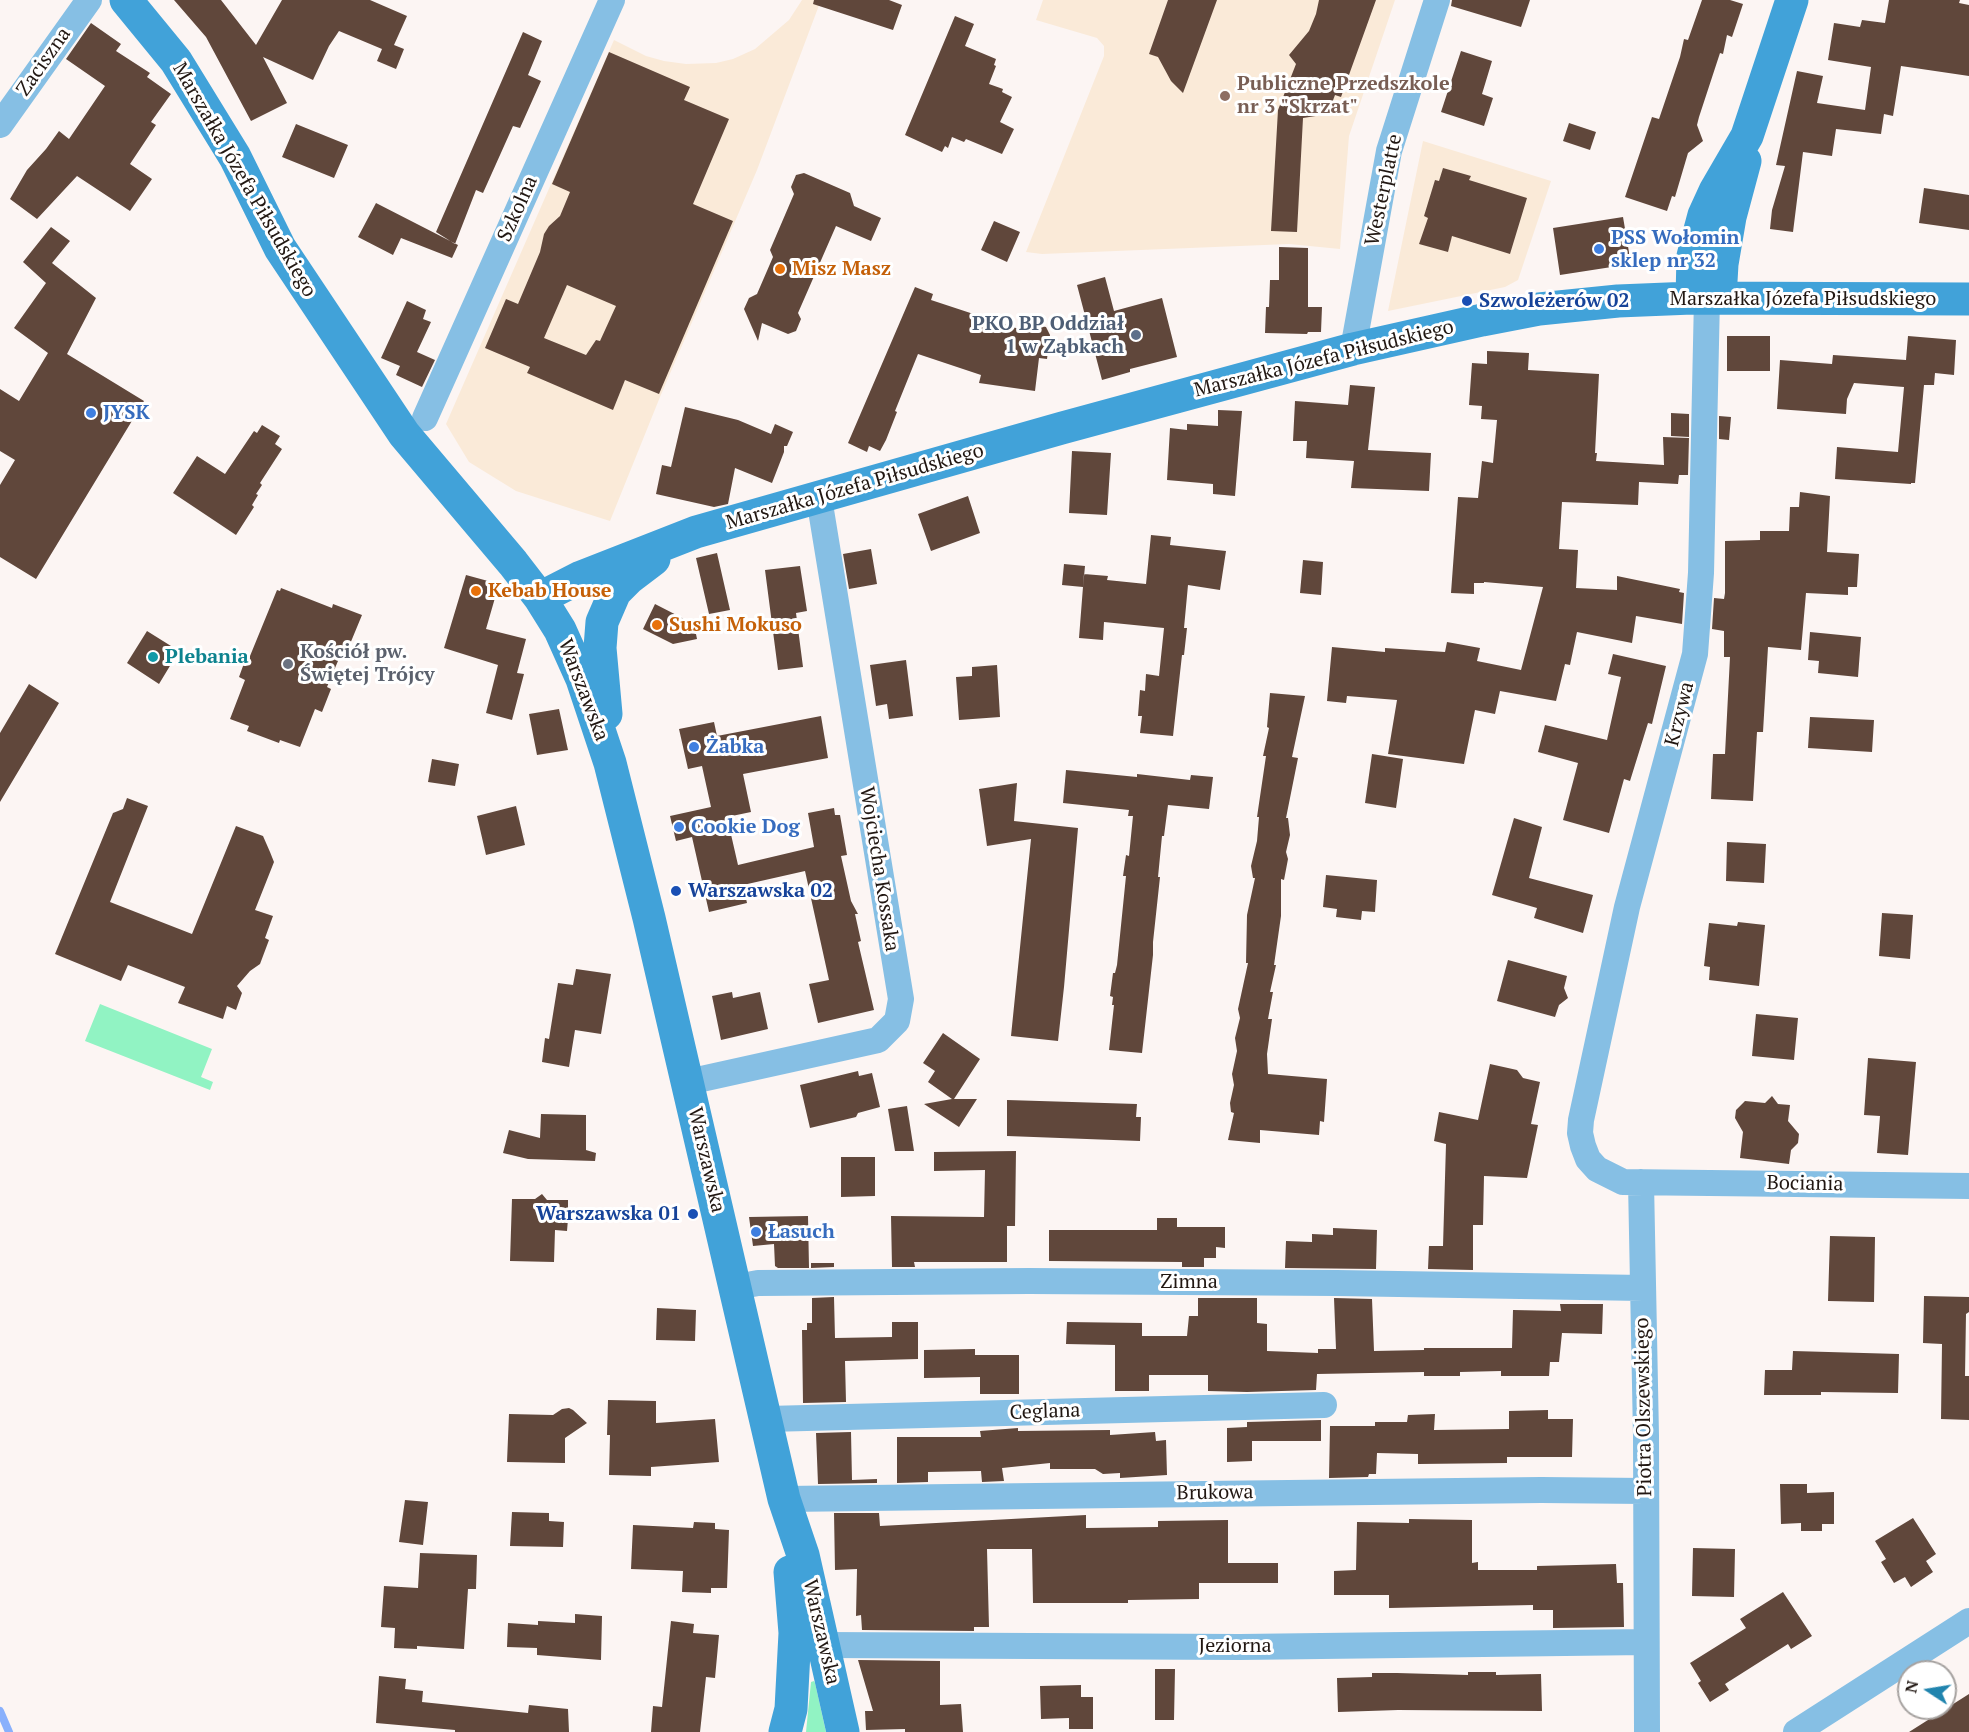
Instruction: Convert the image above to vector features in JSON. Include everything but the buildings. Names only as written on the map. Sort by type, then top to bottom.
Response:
[{"type":"street","name":"Zaciszna","points":[[0,125],[89,0]]},
{"type":"street","name":"Marszałka Józefa Piłsudskiego","points":[[126,0],[176,62],[235,158],[279,248],[404,434],[513,562],[540,598],[582,577],[696,532],[1050,431],[1353,349],[1474,322],[1539,309],[1618,301],[1706,298],[1969,298]]},
{"type":"street","name":"Szkolna","points":[[424,418],[612,0]]},
{"type":"street","name":"Westerplatte","points":[[1353,349],[1389,151],[1437,0]]},
{"type":"street","points":[[1706,298],[1722,264],[1730,217],[1746,159],[1747,136],[1792,0]]},
{"type":"street","name":"Krzywa","points":[[1641,1182],[1623,1182],[1597,1169],[1588,1159],[1581,1140],[1581,1120],[1627,907],[1695,654],[1701,573],[1706,298]]},
{"type":"street","name":"Wojciecha Kossaka","points":[[688,1082],[878,1040],[897,1022],[901,999],[819,498]]},
{"type":"street","name":"Marszałka Józefa Piłsudskiego","points":[[610,763],[600,648],[602,622],[606,611],[615,592],[628,578],[696,532]]},
{"type":"street","name":"Warszawska","points":[[540,598],[560,630],[582,679],[610,763],[688,1082],[784,1498],[803,1555],[843,1732]]},
{"type":"street","name":"Bociania","points":[[1641,1182],[1969,1186]]},
{"type":"street","name":"Piotra Olszewskiego","points":[[1641,1182],[1647,1732]]},
{"type":"street","name":"Zimna","points":[[736,1287],[758,1283],[1052,1281],[1643,1288]]},
{"type":"street","name":"Ceglana","points":[[766,1419],[1324,1404]]},
{"type":"street","name":"Brukowa","points":[[784,1498],[1541,1490],[1646,1491]]},
{"type":"street","points":[[784,1498],[795,1634],[791,1709],[785,1732]]},
{"type":"street","points":[[1796,1732],[1969,1621]]},
{"type":"street","name":"Jeziorna","points":[[824,1645],[1240,1647],[1646,1642]]},
{"type":"shaded area","points":[[802,0],[821,0],[757,170],[610,521],[516,491],[469,462],[446,424],[614,40],[646,56],[664,61],[686,64],[716,63],[733,59],[755,49],[789,20]]},
{"type":"shaded area","name":"Publiczne Przedszkole nr 3 \"Skrzat\"","points":[[1043,0],[1395,0],[1349,136],[1340,249],[1289,244],[1042,254],[1026,252],[1104,56],[1104,46],[1097,38],[1036,20]]},
{"type":"shaded area","points":[[1423,141],[1551,181],[1518,280],[1505,287],[1388,311]]},
{"type":"green space","points":[[100,1004],[212,1049],[201,1077],[213,1082],[210,1090],[85,1041]]},
{"type":"green space","points":[[814,1681],[826,1732],[806,1732],[811,1682]]},
{"type":"waterway","points":[[0,1711],[9,1732]]},
{"type":"place","name":"Publiczne Przedszkole nr 3 \"Skrzat\"","points":[[1225,96]]},
{"type":"place","name":"PSS Wołomin sklep nr 32","points":[[1599,249]]},
{"type":"place","name":"Misz Masz","points":[[780,269]]},
{"type":"place","name":"Szwoleżerów 02","points":[[1467,301]]},
{"type":"place","name":"PKO BP Oddział 1 w Ząbkach","points":[[1136,335]]},
{"type":"place","name":"JYSK","points":[[91,413]]},
{"type":"place","name":"Kebab House","points":[[476,591]]},
{"type":"place","name":"Sushi Mokuso","points":[[657,625]]},
{"type":"place","name":"Plebania","points":[[153,657]]},
{"type":"place","name":"Kościół pw. Świętej Trójcy","points":[[288,664]]},
{"type":"place","name":"Żabka","points":[[694,747]]},
{"type":"place","name":"Cookie Dog","points":[[679,827]]},
{"type":"place","name":"Warszawska 02","points":[[676,891]]},
{"type":"place","name":"Warszawska 01","points":[[693,1214]]},
{"type":"place","name":"Łasuch","points":[[756,1232]]}]
